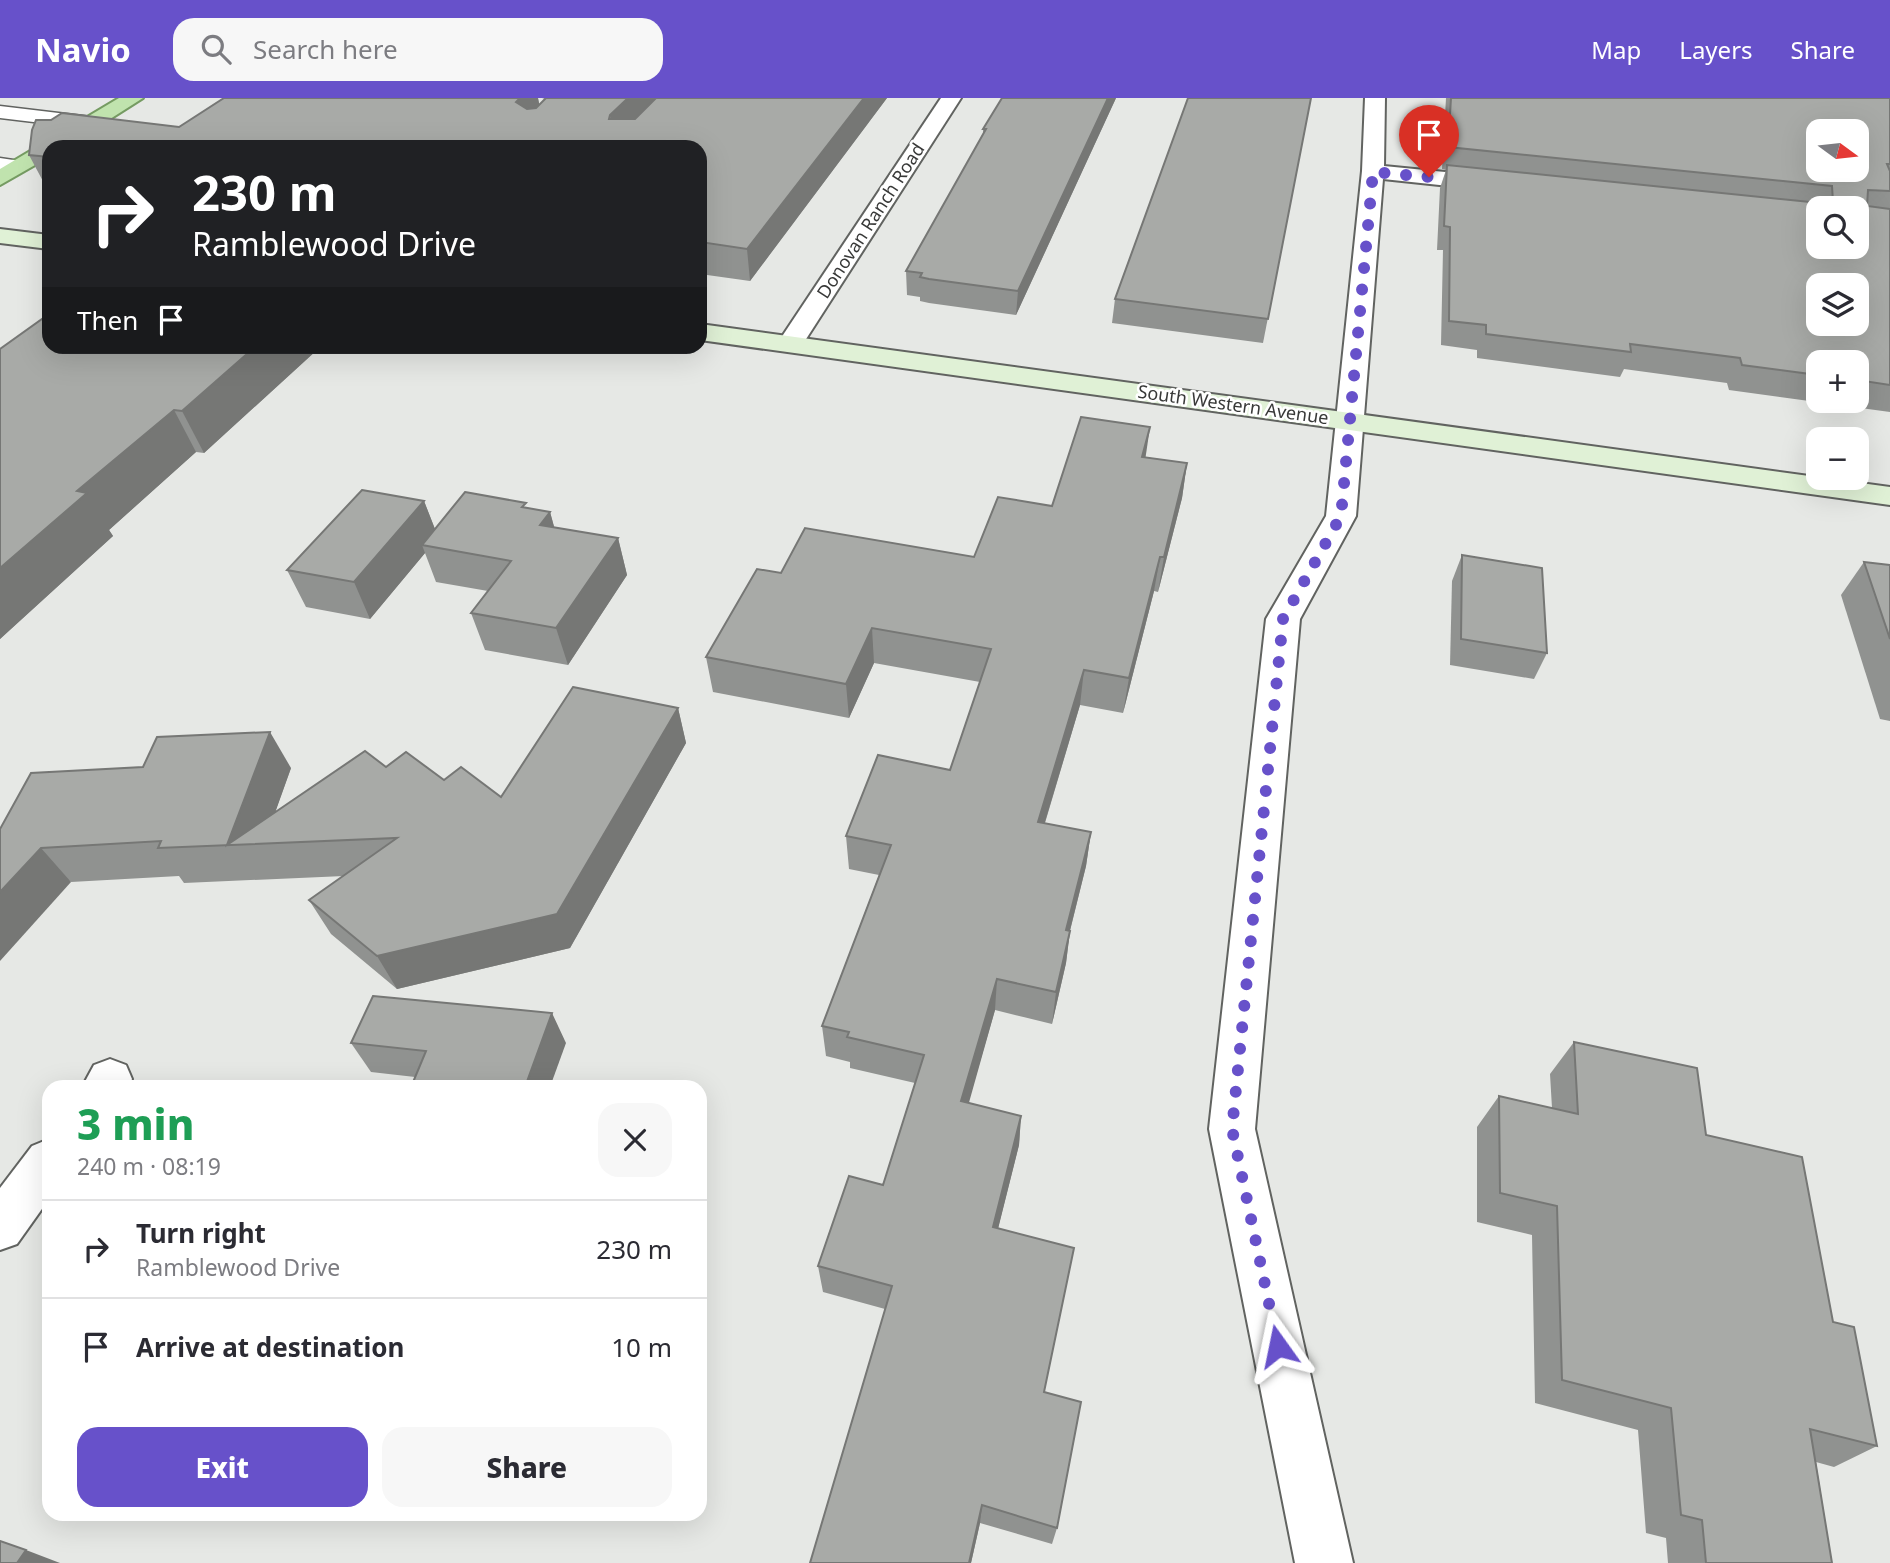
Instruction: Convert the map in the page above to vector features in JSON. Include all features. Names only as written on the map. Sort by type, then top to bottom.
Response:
[{"type":"main road","points":[[63,140],[134,98]]},
{"type":"main road","points":[[0,178],[10,165],[42,151]]},
{"type":"street","name":"Donovan Ranch Road","points":[[790,344],[951,98]]},
{"type":"street","points":[[1324,1563],[1232,1129],[1283,619],[1341,516],[1373,172],[1376,98]]},
{"type":"street","points":[[1373,172],[1512,186]]},
{"type":"street","points":[[0,236],[42,241]]},
{"type":"street","name":"South Western Avenue","points":[[707,333],[1890,496]]},
{"type":"street","points":[[0,1227],[42,1170]]},
{"type":"lane","points":[[0,112],[92,122]]},
{"type":"building","points":[[224,98],[520,98],[516,102],[527,109],[536,108],[546,98],[628,98],[609,119],[635,119],[656,98],[864,98],[747,249],[707,243],[707,140],[42,140],[42,156],[29,155],[36,120],[51,120],[62,113],[179,127]]},
{"type":"building","points":[[1002,98],[1108,98],[1018,291],[929,279],[920,277],[922,273],[906,271],[986,129],[983,129]]},
{"type":"building","points":[[1188,98],[1311,98],[1268,319],[1115,299]]},
{"type":"building","points":[[1451,98],[1890,98],[1890,164],[1887,164],[1890,171],[1890,191],[1868,190],[1868,196],[1833,196],[1832,186],[1448,147]]},
{"type":"building","points":[[1447,165],[1806,202],[1806,259],[1869,259],[1869,206],[1890,209],[1890,385],[1869,382],[1869,350],[1806,350],[1806,373],[1742,365],[1740,358],[1630,344],[1631,352],[1486,334],[1486,325],[1449,321],[1450,227],[1444,226]]},
{"type":"building","points":[[42,319],[42,354],[247,354],[182,411],[174,410],[77,491],[87,493],[0,568],[0,349]]},
{"type":"building","points":[[1081,417],[1150,427],[1142,457],[1187,463],[1164,557],[1160,557],[1129,678],[1084,670],[1038,822],[1091,832],[1066,930],[1070,931],[1056,992],[997,979],[961,1101],[1021,1116],[993,1227],[1074,1248],[1044,1392],[1081,1402],[1057,1528],[982,1505],[969,1563],[810,1563],[892,1286],[818,1266],[849,1176],[883,1185],[924,1055],[847,1037],[849,1032],[822,1026],[891,845],[846,836],[878,755],[950,770],[991,649],[872,628],[846,684],[706,657],[757,569],[781,573],[805,528],[974,557],[998,497],[1052,506]]},
{"type":"building","points":[[362,490],[424,501],[354,582],[287,570]]},
{"type":"building","points":[[465,492],[526,503],[522,507],[550,512],[540,525],[618,538],[556,628],[471,613],[511,561],[422,545]]},
{"type":"building","points":[[1462,555],[1542,568],[1547,653],[1461,639]]},
{"type":"building","points":[[1864,562],[1890,565],[1890,639]]},
{"type":"building","points":[[573,687],[678,708],[557,914],[377,956],[309,900],[397,838],[158,848],[161,841],[41,848],[0,892],[0,829],[31,773],[143,767],[157,737],[270,732],[227,845],[365,751],[386,767],[406,752],[444,780],[461,767],[501,797]]},
{"type":"building","points":[[373,996],[552,1013],[528,1080],[414,1080],[426,1051],[351,1043]]},
{"type":"building","points":[[1574,1042],[1697,1068],[1706,1135],[1802,1157],[1833,1322],[1854,1327],[1877,1446],[1810,1429],[1832,1563],[1706,1563],[1702,1520],[1681,1515],[1671,1408],[1562,1380],[1557,1206],[1500,1193],[1499,1096],[1578,1114]]},
{"type":"building","points":[[0,1541],[26,1550],[17,1563],[0,1563]]},
{"type":"route","points":[[1278,1346],[1232,1129],[1283,619],[1341,516],[1373,172],[1429,177]]}]
